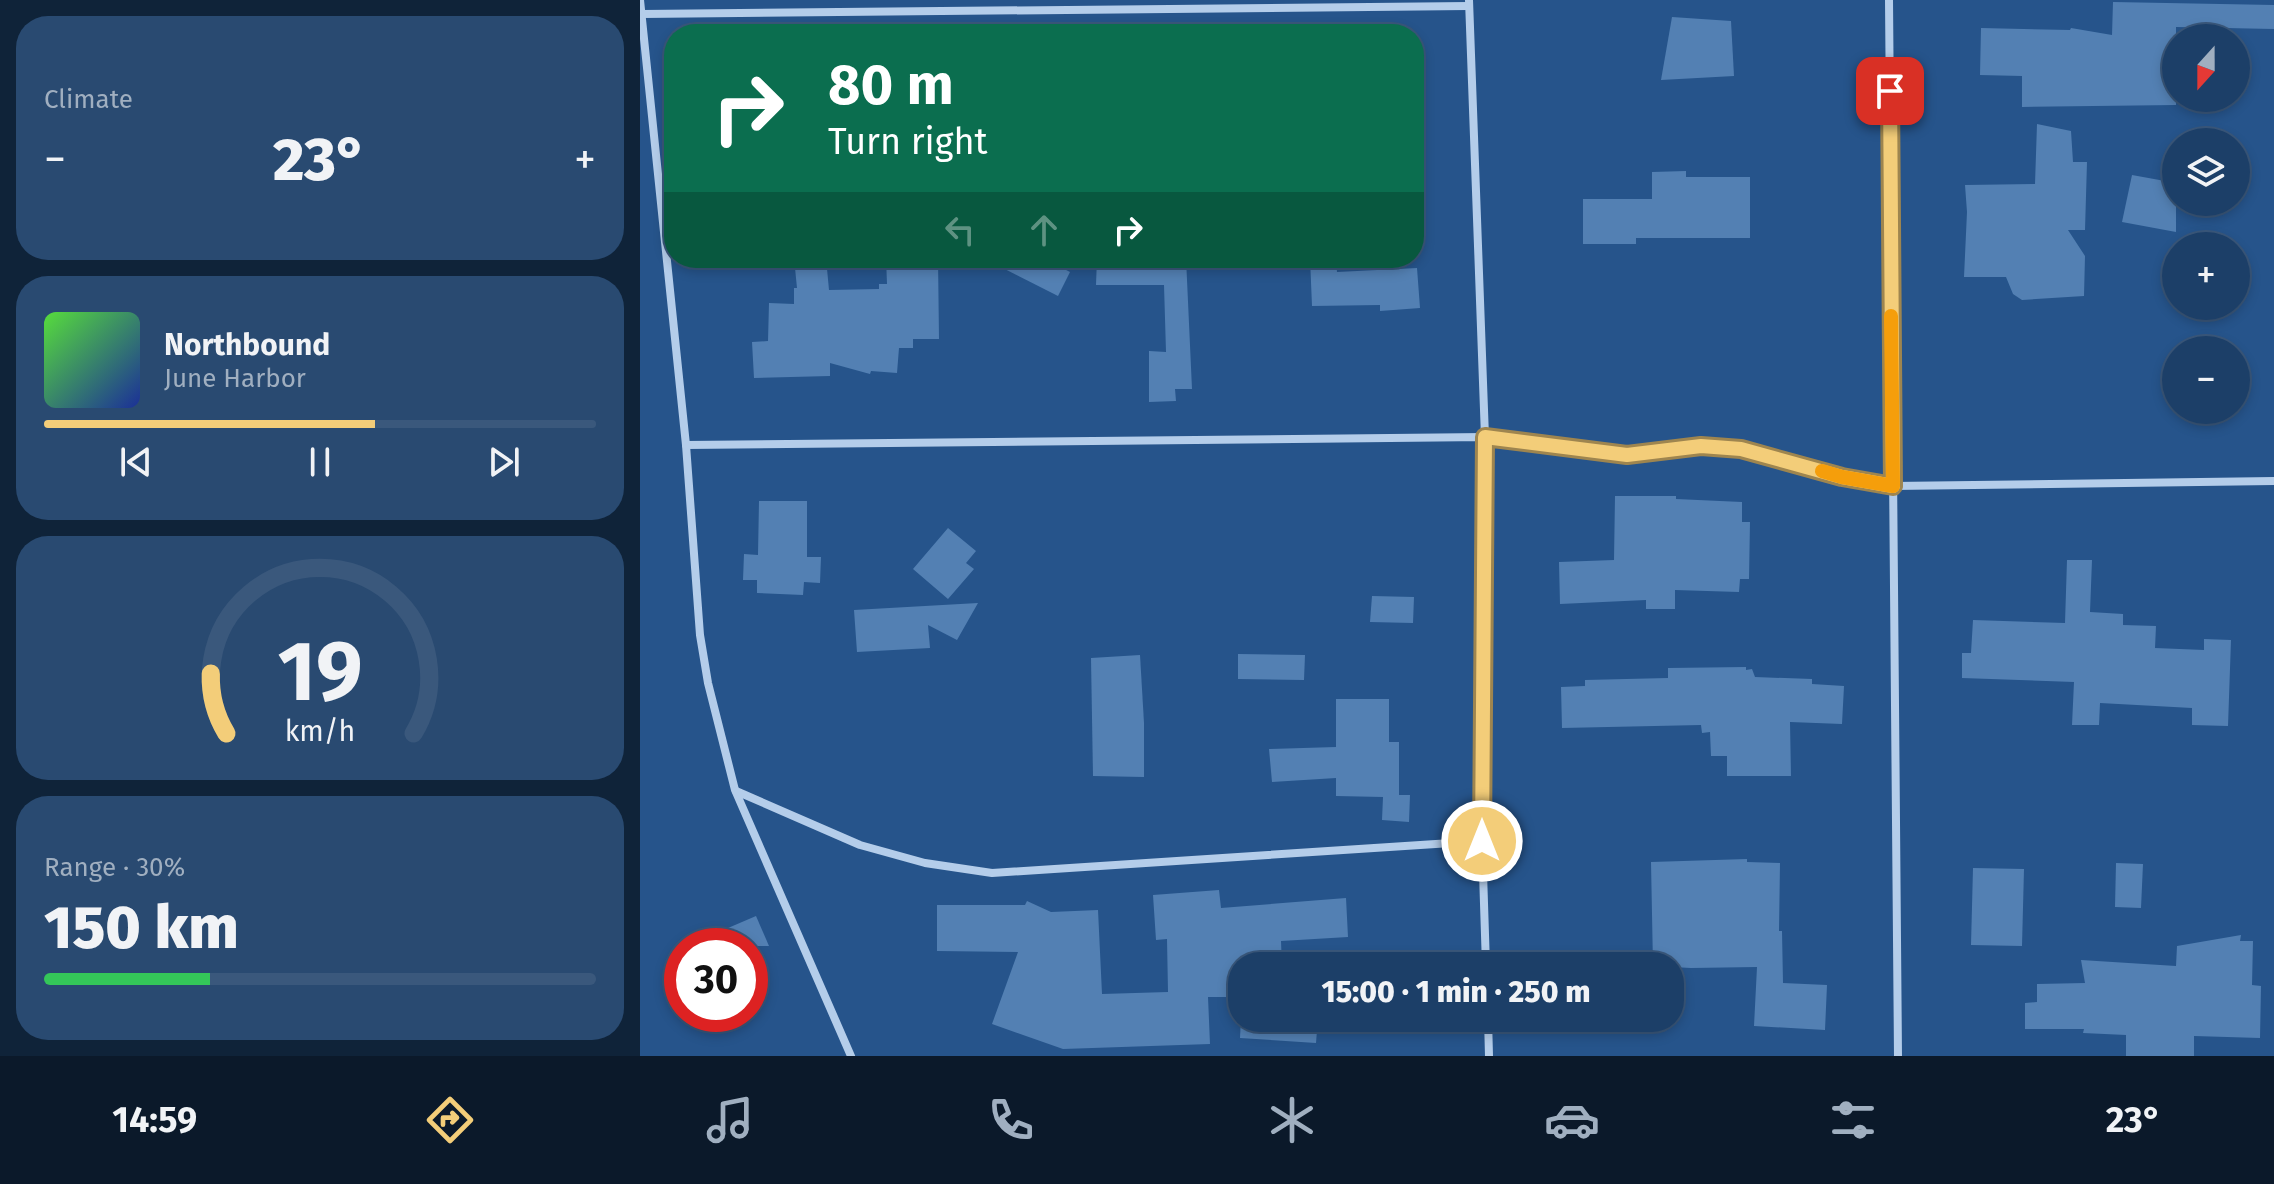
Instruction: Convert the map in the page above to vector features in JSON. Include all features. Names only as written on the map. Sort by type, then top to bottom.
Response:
[{"type":"street","points":[[640,0],[664,230]]},
{"type":"street","points":[[1889,0],[1898,1056]]},
{"type":"street","points":[[642,14],[1469,3],[1485,437],[1482,841],[1486,952]]},
{"type":"street","points":[[668,268],[686,445],[700,635],[708,683],[735,790],[851,1056]]},
{"type":"street","points":[[686,445],[1485,437],[1627,455],[1701,446],[1741,449],[1842,477],[1893,486],[2274,481]]},
{"type":"street","points":[[735,790],[860,845],[925,863],[992,873],[1482,841]]},
{"type":"street","points":[[1488,1032],[1489,1056]]},
{"type":"building","points":[[2113,2],[2274,5],[2274,29],[2250,29],[2250,24],[2162,24],[2162,105],[2022,107],[2022,76],[1980,75],[1981,28],[2071,28],[2112,35]]},
{"type":"building","points":[[1672,17],[1731,21],[1734,76],[1661,80]]},
{"type":"building","points":[[2037,124],[2071,131],[2073,162],[2087,162],[2085,230],[2068,230],[2085,256],[2084,296],[2022,300],[2013,294],[2006,277],[1964,277],[1965,185],[2035,184]]},
{"type":"building","points":[[1686,171],[1686,177],[1750,177],[1750,238],[1636,238],[1636,244],[1583,244],[1583,199],[1652,199],[1652,172]]},
{"type":"building","points":[[2132,175],[2162,180],[2162,216],[2176,216],[2176,232],[2122,222]]},
{"type":"building","points":[[795,268],[827,268],[829,290],[879,289],[879,284],[887,284],[886,268],[938,268],[939,339],[913,339],[913,348],[899,348],[897,373],[871,371],[870,374],[830,363],[830,376],[754,378],[752,342],[768,341],[769,303],[794,304],[794,288],[797,288]]},
{"type":"building","points":[[1003,268],[1062,268],[1070,272],[1058,296]]},
{"type":"building","points":[[1097,268],[1186,268],[1192,389],[1175,389],[1176,401],[1149,402],[1149,351],[1166,352],[1164,285],[1096,285]]},
{"type":"building","points":[[1310,268],[1337,268],[1337,272],[1417,268],[1420,308],[1380,311],[1380,305],[1312,306]]},
{"type":"building","points":[[1615,496],[1676,496],[1676,499],[1742,502],[1742,522],[1750,522],[1749,579],[1740,579],[1739,592],[1675,590],[1675,609],[1646,609],[1646,600],[1560,604],[1559,562],[1614,560]]},
{"type":"building","points":[[759,501],[807,501],[807,557],[821,557],[820,583],[804,582],[803,595],[757,593],[757,580],[743,580],[744,554],[758,555]]},
{"type":"building","points":[[948,528],[976,551],[966,563],[974,569],[948,599],[913,569]]},
{"type":"building","points":[[2067,560],[2092,560],[2090,612],[2123,614],[2123,625],[2156,626],[2155,648],[2204,650],[2204,639],[2231,640],[2228,726],[2192,725],[2192,708],[2100,703],[2099,725],[2072,725],[2074,682],[1962,678],[1962,653],[1971,653],[1973,620],[2065,623]]},
{"type":"building","points":[[1372,596],[1414,597],[1413,623],[1370,622]]},
{"type":"building","points":[[978,603],[957,640],[928,625],[930,648],[857,652],[854,610]]},
{"type":"building","points":[[1238,654],[1305,655],[1304,680],[1238,679]]},
{"type":"building","points":[[1140,655],[1144,777],[1093,776],[1091,658]]},
{"type":"building","points":[[1746,667],[1746,670],[1752,669],[1755,677],[1812,679],[1812,684],[1844,686],[1842,724],[1790,722],[1791,776],[1727,776],[1727,756],[1711,756],[1710,732],[1702,733],[1701,725],[1562,728],[1561,687],[1585,686],[1585,680],[1668,678],[1668,668]]},
{"type":"building","points":[[1336,699],[1389,699],[1389,742],[1399,742],[1399,795],[1410,795],[1409,822],[1382,820],[1383,797],[1336,796],[1336,778],[1272,782],[1269,749],[1336,747]]},
{"type":"building","points":[[1747,859],[1747,862],[1780,863],[1779,931],[1782,931],[1783,983],[1827,985],[1825,1030],[1754,1026],[1757,967],[1684,968],[1684,952],[1653,952],[1651,862]]},
{"type":"building","points":[[2116,863],[2143,864],[2141,908],[2115,907]]},
{"type":"building","points":[[1973,868],[2024,869],[2022,946],[1971,945]]},
{"type":"building","points":[[1219,890],[1221,908],[1346,898],[1348,937],[1281,941],[1281,952],[1228,952],[1228,997],[1208,997],[1210,1044],[1063,1049],[992,1024],[1018,952],[937,951],[937,905],[1025,905],[1027,901],[1051,912],[1098,910],[1102,994],[1168,992],[1167,939],[1156,940],[1153,895]]},
{"type":"building","points":[[756,916],[761,928],[728,928]]},
{"type":"building","points":[[2241,935],[2240,941],[2253,941],[2252,985],[2261,986],[2260,1038],[2194,1036],[2194,1056],[2126,1056],[2126,1035],[2083,1033],[2084,1029],[2025,1029],[2025,1003],[2037,1002],[2037,984],[2085,983],[2081,960],[2176,966],[2177,946]]},
{"type":"building","points":[[1240,1032],[1317,1032],[1316,1043],[1240,1038]]},
{"type":"slow traffic","points":[[1822,471],[1893,486],[1891,316]]},
{"type":"route","points":[[1482,841],[1485,437],[1627,455],[1701,446],[1741,449],[1842,477],[1893,486],[1890,91]]}]
